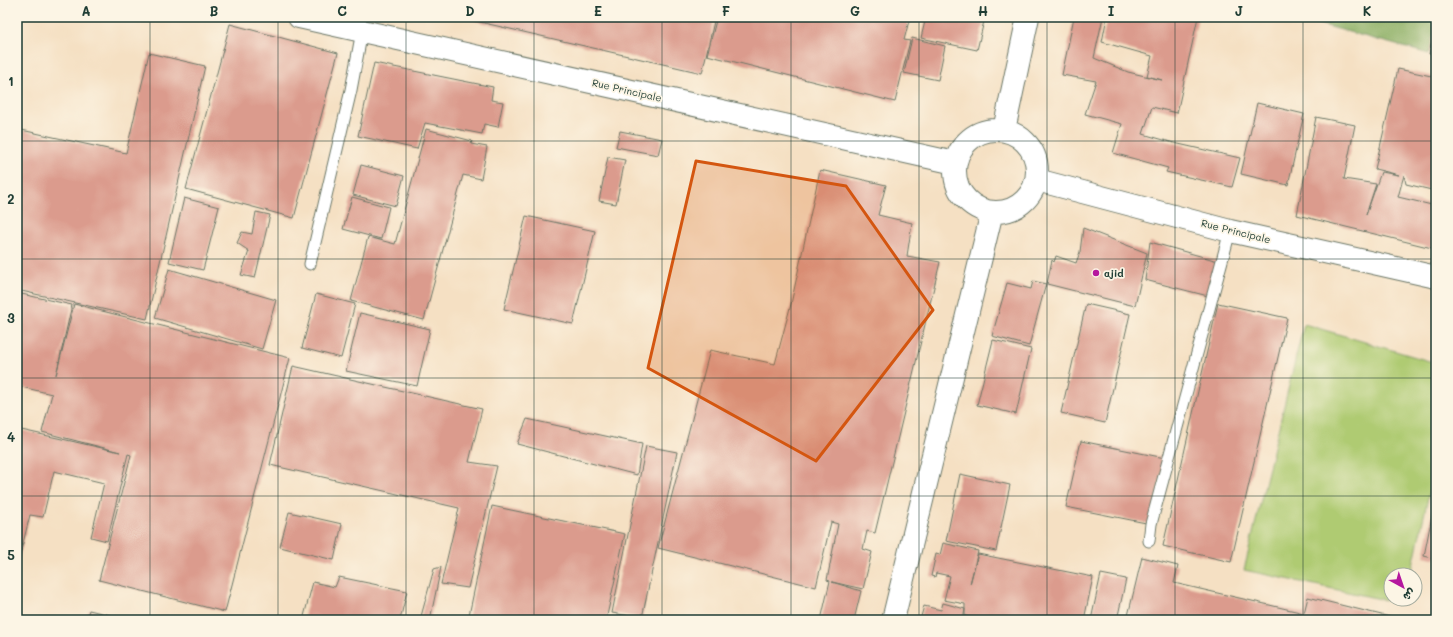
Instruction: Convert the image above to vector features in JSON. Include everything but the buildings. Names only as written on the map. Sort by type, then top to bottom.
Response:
[{"type":"street","name":"Rue Principale","points":[[299,17],[955,163]]},
{"type":"street","points":[[1004,130],[1028,17]]},
{"type":"street","points":[[985,130],[1004,130],[1014,133],[1023,139],[1031,148],[1036,157],[1036,180],[1028,197],[1020,204],[1002,212],[992,212],[979,208],[967,201],[959,190],[955,177],[955,163],[958,154],[969,139],[985,130]]},
{"type":"street","name":"Rue Principale","points":[[1036,180],[1230,231],[1436,277]]},
{"type":"street","points":[[893,620],[992,212]]},
{"type":"lane","points":[[310,264],[351,90],[362,31]]},
{"type":"lane","points":[[1149,541],[1151,524],[1230,231]]},
{"type":"highlighted area","points":[[696,161],[846,186],[933,310],[816,461],[648,368]]},
{"type":"green space","points":[[1294,17],[1436,17],[1436,25],[1429,54]]},
{"type":"green space","points":[[1304,324],[1436,363],[1436,461],[1413,567],[1383,567],[1383,600],[1244,570]]},
{"type":"place","name":"ajid","points":[[1096,273]]}]
